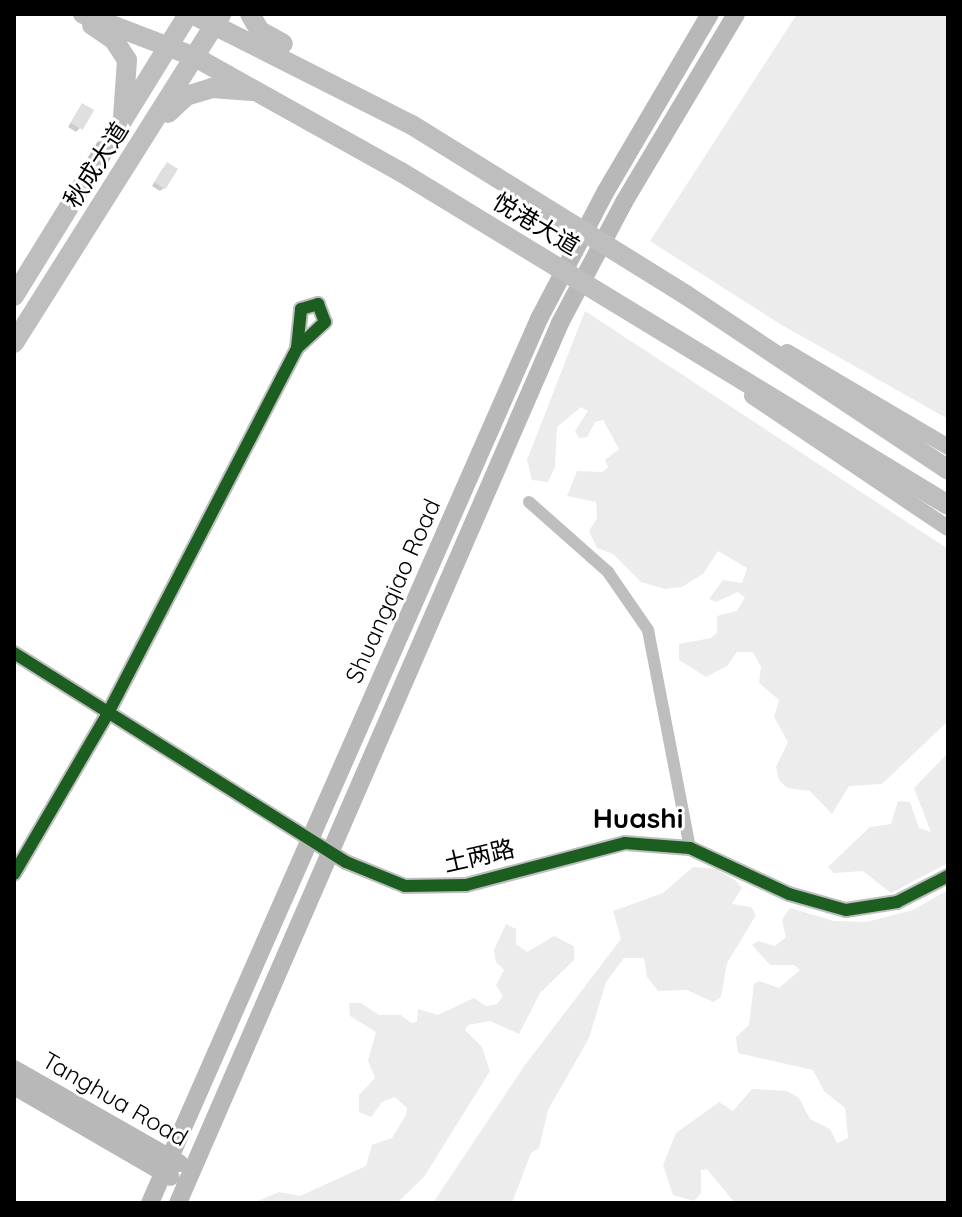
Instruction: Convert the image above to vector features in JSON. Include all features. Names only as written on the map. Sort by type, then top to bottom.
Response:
[{"type":"main road","points":[[75,14],[114,40],[127,60],[122,126]]},
{"type":"main road","name":"悦港大道","points":[[83,14],[171,45],[257,91],[660,330],[945,518]]},
{"type":"main road","name":"秋成大道","points":[[14,296],[190,14]]},
{"type":"main road","name":"悦港大道","points":[[190,14],[218,19],[412,125],[686,295],[948,470]]},
{"type":"main road","points":[[250,14],[260,31],[412,125]]},
{"type":"main road","name":"Shuangqiao Road","points":[[150,1203],[539,319],[606,191],[710,14]]},
{"type":"main road","name":"Shuangqiao Road","points":[[185,1186],[560,323],[624,202],[736,14]]},
{"type":"main road","name":"秋成大道","points":[[14,343],[218,19]]},
{"type":"main road","points":[[150,129],[186,96],[212,88],[257,91]]},
{"type":"main road","name":"Tanghua Road","points":[[14,1069],[167,1165],[185,1186]]},
{"type":"main road","name":"Tanghua Road","points":[[14,1086],[167,1165]]},
{"type":"street","points":[[686,295],[948,447]]},
{"type":"street","points":[[14,874],[108,713],[297,348]]},
{"type":"street","points":[[529,502],[616,581],[648,630],[690,848]]},
{"type":"street","name":"土两路","points":[[14,653],[328,852],[377,878],[435,888],[466,885],[612,845],[690,848],[789,894],[846,910],[897,902],[948,876]]},
{"type":"shaded area","points":[[797,14],[948,14],[948,419],[780,324],[650,241]]},
{"type":"shaded area","points":[[585,311],[948,549],[948,721],[882,784],[849,786],[832,814],[810,791],[787,788],[779,780],[776,767],[788,742],[774,717],[779,700],[759,683],[761,667],[753,652],[737,652],[727,666],[706,677],[679,660],[679,644],[711,638],[717,633],[717,616],[737,611],[745,597],[738,592],[716,602],[709,599],[723,580],[742,583],[747,568],[718,551],[703,574],[682,587],[665,589],[641,582],[613,554],[597,548],[589,531],[597,518],[596,502],[567,496],[577,471],[602,472],[608,467],[605,460],[619,449],[603,420],[595,422],[587,437],[579,438],[575,431],[588,411],[581,407],[557,427],[555,467],[548,482],[532,480],[527,460]]},
{"type":"shaded area","points":[[948,753],[948,863],[891,893],[863,871],[834,873],[828,867],[870,827],[891,824],[898,801],[910,802],[919,828],[931,832],[914,788]]},
{"type":"shaded area","points":[[693,867],[716,869],[736,881],[742,888],[732,904],[751,907],[756,915],[727,963],[721,997],[713,1002],[687,990],[658,991],[647,977],[644,958],[624,958],[606,982],[589,1038],[548,1110],[539,1148],[531,1153],[512,1203],[433,1203],[525,1065],[621,939],[613,911],[663,893]]},
{"type":"shaded area","points":[[948,890],[946,1203],[735,1203],[707,1169],[701,1170],[701,1193],[694,1201],[673,1195],[663,1165],[676,1133],[719,1102],[733,1111],[752,1089],[787,1091],[799,1098],[810,1119],[830,1129],[837,1143],[848,1138],[845,1108],[824,1091],[813,1070],[738,1053],[736,1037],[749,1025],[754,984],[759,981],[779,988],[800,970],[794,965],[770,965],[752,945],[758,941],[775,946],[786,937],[782,920],[790,908],[834,921],[866,922],[913,910]]},
{"type":"shaded area","points":[[506,924],[516,929],[516,944],[527,952],[554,936],[574,946],[574,960],[540,993],[519,1034],[490,1021],[468,1025],[465,1030],[482,1047],[490,1071],[424,1177],[397,1203],[253,1203],[279,1192],[300,1196],[366,1166],[372,1145],[392,1138],[406,1115],[407,1108],[395,1097],[382,1102],[371,1117],[359,1112],[359,1095],[375,1078],[368,1061],[376,1032],[350,1016],[349,1003],[361,1003],[379,1015],[401,1015],[411,1023],[417,1022],[418,1009],[438,1015],[474,998],[486,1006],[497,1004],[503,996],[496,985],[504,970],[496,962],[494,950]]},
{"type":"building","points":[[82,103],[94,110],[83,130],[70,123]]},
{"type":"building","points":[[167,162],[178,169],[165,189],[154,182]]},
{"type":"cycle path","points":[[14,874],[108,713],[297,348],[301,309],[318,304],[325,322],[297,348]]},
{"type":"cycle path","points":[[14,653],[346,862],[405,886],[466,885],[625,843],[690,848],[789,894],[846,910],[897,902],[948,876]]},
{"type":"district","name":"Huashi","points":[[638,818]]}]
